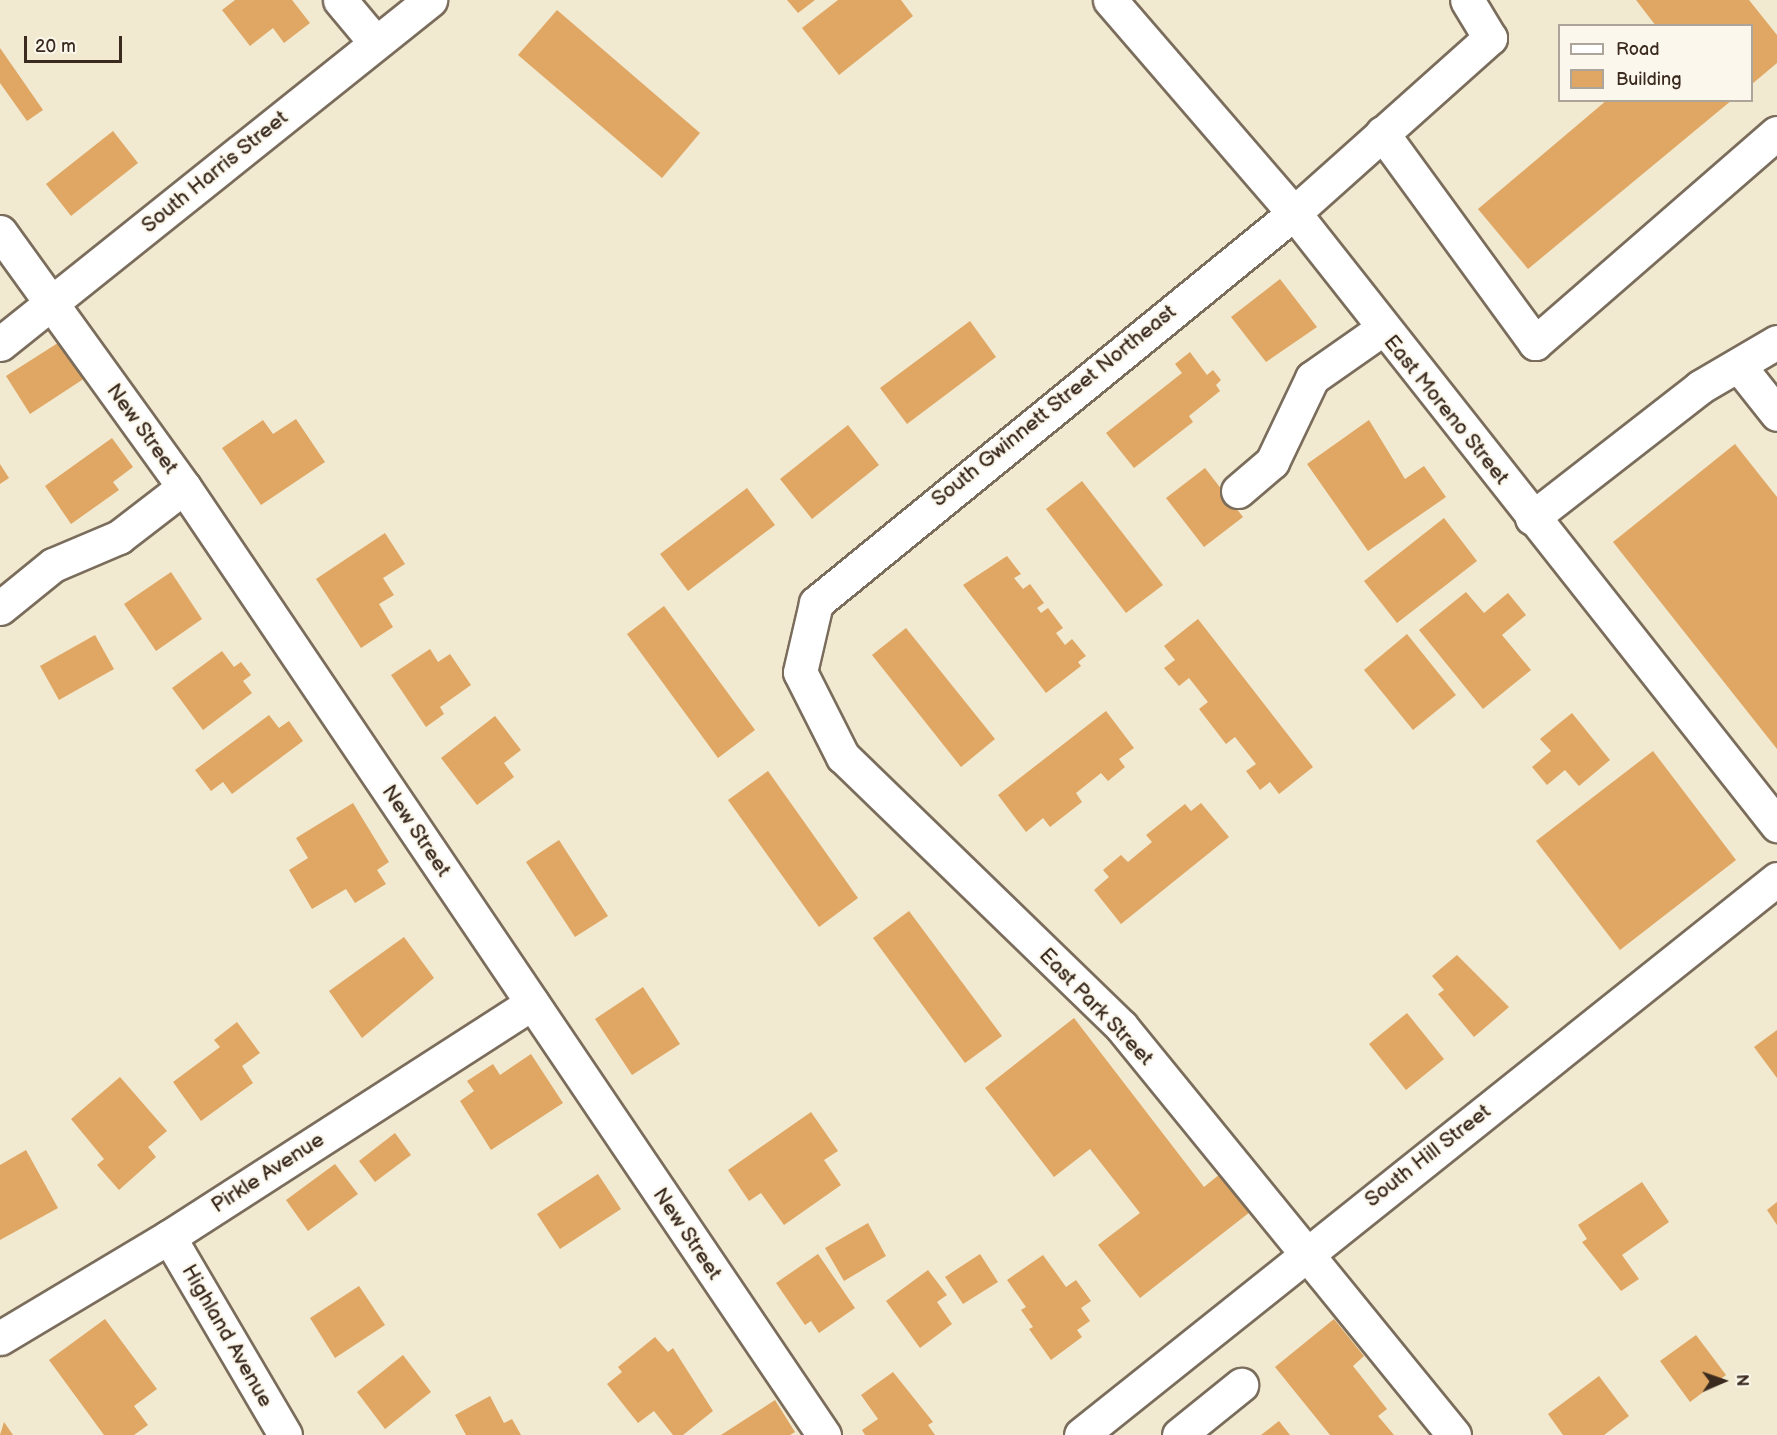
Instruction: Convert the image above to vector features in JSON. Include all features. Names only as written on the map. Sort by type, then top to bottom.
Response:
[{"type":"street","points":[[340,0],[375,42]]},
{"type":"street","name":"South Harris Street","points":[[0,344],[430,0]]},
{"type":"street","name":"East Moreno Street","points":[[1110,0],[1294,213],[1382,329],[1777,825]]},
{"type":"street","name":"South Gwinnett Street Northeast","points":[[816,603],[1294,213],[1490,38],[1467,0]]},
{"type":"street","points":[[1382,133],[1535,343],[1777,133]]},
{"type":"street","name":"New Street","points":[[0,232],[50,305],[184,487],[824,1435]]},
{"type":"street","points":[[1238,491],[1272,462],[1312,378],[1382,329]]},
{"type":"street","points":[[1532,518],[1700,387],[1777,342]]},
{"type":"street","points":[[1739,366],[1777,414]]},
{"type":"street","points":[[0,608],[53,565],[119,537],[184,487]]},
{"type":"street","name":"East Park Street","points":[[816,603],[800,672],[843,757],[1121,1026],[1454,1435]]},
{"type":"street","name":"South Hill Street","points":[[1088,1433],[1306,1252],[1777,879]]},
{"type":"street","name":"Pirkle Avenue","points":[[0,1338],[169,1237],[532,1003]]},
{"type":"street","name":"Highland Avenue","points":[[169,1237],[285,1435]]},
{"type":"street","points":[[1179,1435],[1241,1385]]},
{"type":"building","points":[[235,0],[292,0],[310,23],[284,43],[273,28],[250,46],[222,10]]},
{"type":"building","points":[[787,0],[815,0],[798,13]]},
{"type":"building","points":[[838,0],[901,0],[913,16],[839,75],[802,28]]},
{"type":"building","points":[[1636,0],[1749,0],[1777,35],[1777,63],[1753,83],[1753,24],[1654,24]]},
{"type":"building","points":[[557,10],[700,133],[662,178],[518,55]]},
{"type":"building","points":[[0,48],[43,110],[27,121],[0,83]]},
{"type":"building","points":[[1605,102],[1730,102],[1528,269],[1478,209]]},
{"type":"building","points":[[113,131],[138,163],[71,216],[46,184]]},
{"type":"building","points":[[1280,279],[1317,327],[1266,362],[1231,317]]},
{"type":"building","points":[[970,321],[996,357],[907,424],[880,388]]},
{"type":"building","points":[[61,341],[85,378],[30,414],[6,376]]},
{"type":"building","points":[[1190,352],[1207,375],[1213,370],[1221,380],[1216,385],[1220,391],[1189,416],[1193,422],[1134,468],[1106,433],[1182,373],[1175,364]]},
{"type":"building","points":[[296,419],[325,462],[261,505],[222,448],[263,420],[273,434]]},
{"type":"building","points":[[1369,420],[1405,479],[1424,466],[1446,497],[1368,551],[1307,464]]},
{"type":"building","points":[[848,425],[879,465],[812,519],[780,479]]},
{"type":"building","points":[[112,438],[133,467],[113,482],[119,490],[71,524],[45,486]]},
{"type":"building","points":[[1735,444],[1777,497],[1777,749],[1613,542]]},
{"type":"building","points":[[0,464],[9,478],[0,484]]},
{"type":"building","points":[[1205,468],[1243,517],[1204,547],[1166,498]]},
{"type":"building","points":[[1082,481],[1163,585],[1126,613],[1046,509]]},
{"type":"building","points":[[747,488],[775,525],[688,591],[660,554]]},
{"type":"building","points":[[1444,518],[1477,561],[1397,623],[1364,581]]},
{"type":"building","points":[[385,533],[405,564],[383,578],[394,595],[379,604],[393,627],[361,648],[316,579]]},
{"type":"building","points":[[1007,556],[1021,574],[1014,578],[1023,589],[1030,584],[1044,603],[1037,608],[1041,613],[1048,608],[1063,628],[1056,633],[1065,645],[1072,639],[1086,656],[1078,662],[1081,666],[1046,693],[963,585]]},
{"type":"building","points":[[171,572],[202,619],[156,651],[124,604]]},
{"type":"building","points":[[1466,592],[1484,613],[1508,593],[1526,615],[1502,635],[1531,670],[1483,709],[1419,630]]},
{"type":"building","points":[[664,606],[755,730],[718,758],[627,634]]},
{"type":"building","points":[[1198,619],[1313,767],[1279,794],[1270,782],[1260,790],[1246,771],[1256,764],[1235,737],[1226,744],[1199,709],[1208,702],[1189,678],[1179,686],[1164,668],[1175,660],[1164,646]]},
{"type":"building","points":[[906,628],[995,739],[961,767],[872,655]]},
{"type":"building","points":[[1407,634],[1456,695],[1413,730],[1364,670]]},
{"type":"building","points":[[95,635],[114,669],[59,700],[40,666]]},
{"type":"building","points":[[430,649],[438,662],[450,654],[471,685],[440,707],[444,714],[426,727],[391,675]]},
{"type":"building","points":[[222,651],[234,667],[241,662],[251,675],[243,681],[252,693],[203,730],[172,688]]},
{"type":"building","points":[[1106,711],[1134,748],[1119,759],[1125,767],[1108,781],[1101,773],[1076,793],[1082,802],[1050,827],[1043,818],[1026,832],[998,795]]},
{"type":"building","points":[[1572,713],[1610,760],[1579,786],[1565,770],[1547,785],[1532,767],[1551,751],[1540,739]]},
{"type":"building","points":[[269,715],[279,728],[289,721],[303,741],[232,794],[223,782],[211,791],[195,770]]},
{"type":"building","points":[[495,716],[521,750],[504,763],[514,777],[477,805],[441,758]]},
{"type":"building","points":[[1653,751],[1736,860],[1620,950],[1536,841]]},
{"type":"building","points":[[768,771],[858,898],[819,927],[728,800]]},
{"type":"building","points":[[353,803],[389,862],[377,870],[386,884],[355,903],[346,889],[312,909],[289,870],[308,858],[296,838]]},
{"type":"building","points":[[1201,803],[1229,837],[1121,924],[1094,890],[1109,877],[1103,870],[1121,855],[1128,862],[1152,842],[1146,835],[1185,804],[1191,811]]},
{"type":"building","points":[[559,840],[608,916],[575,937],[526,862]]},
{"type":"building","points":[[909,911],[1002,1036],[965,1063],[873,938]]},
{"type":"building","points":[[404,937],[434,978],[362,1038],[329,991]]},
{"type":"building","points":[[1457,955],[1509,1007],[1474,1037],[1438,994],[1444,990],[1432,976]]},
{"type":"building","points":[[643,987],[680,1044],[632,1075],[595,1019]]},
{"type":"building","points":[[1407,1013],[1444,1059],[1406,1090],[1369,1044]]},
{"type":"building","points":[[1074,1018],[1204,1187],[1220,1174],[1250,1212],[1140,1298],[1098,1245],[1140,1213],[1090,1149],[1054,1177],[985,1088]]},
{"type":"building","points":[[237,1022],[260,1053],[242,1066],[253,1083],[201,1121],[173,1082],[220,1047],[214,1040]]},
{"type":"building","points":[[1777,1030],[1777,1078],[1754,1047]]},
{"type":"building","points":[[531,1054],[563,1103],[491,1150],[460,1101],[474,1091],[467,1081],[493,1064],[500,1075]]},
{"type":"building","points":[[120,1077],[167,1131],[148,1147],[156,1157],[119,1190],[97,1165],[104,1159],[71,1119]]},
{"type":"building","points":[[811,1112],[838,1151],[824,1160],[841,1185],[784,1225],[761,1193],[749,1201],[728,1170]]},
{"type":"building","points":[[395,1133],[411,1155],[375,1182],[359,1161]]},
{"type":"building","points":[[26,1150],[58,1208],[0,1240],[0,1165]]},
{"type":"building","points":[[335,1164],[358,1194],[308,1231],[286,1200]]},
{"type":"building","points":[[598,1174],[621,1209],[560,1249],[537,1214]]},
{"type":"building","points":[[1642,1182],[1669,1222],[1622,1255],[1639,1279],[1621,1291],[1582,1242],[1587,1239],[1578,1225]]},
{"type":"building","points":[[1777,1202],[1777,1225],[1767,1210]]},
{"type":"building","points":[[868,1223],[886,1256],[844,1281],[825,1248]]},
{"type":"building","points":[[818,1254],[855,1308],[819,1333],[811,1321],[805,1325],[776,1283]]},
{"type":"building","points":[[980,1254],[998,1282],[963,1304],[945,1277]]},
{"type":"building","points":[[1043,1255],[1066,1287],[1076,1280],[1091,1301],[1081,1308],[1090,1321],[1077,1330],[1082,1337],[1051,1360],[1029,1329],[1033,1327],[1021,1310],[1026,1307],[1007,1280]]},
{"type":"building","points":[[928,1270],[947,1295],[937,1302],[952,1324],[920,1348],[886,1301]]},
{"type":"building","points":[[359,1286],[385,1325],[335,1358],[310,1318]]},
{"type":"building","points":[[105,1319],[157,1389],[134,1406],[148,1425],[134,1435],[104,1435],[49,1360]]},
{"type":"building","points":[[1334,1319],[1364,1356],[1353,1366],[1387,1409],[1378,1416],[1394,1435],[1330,1435],[1275,1367]]},
{"type":"building","points":[[1696,1335],[1726,1375],[1690,1402],[1660,1361]]},
{"type":"building","points":[[655,1337],[668,1352],[673,1348],[713,1411],[683,1435],[673,1435],[654,1411],[638,1423],[607,1384],[622,1372],[618,1367]]},
{"type":"building","points":[[403,1355],[431,1392],[385,1429],[357,1392]]},
{"type":"building","points":[[893,1372],[933,1422],[928,1425],[935,1435],[865,1435],[862,1430],[878,1419],[861,1395]]},
{"type":"building","points":[[1599,1376],[1629,1416],[1604,1435],[1563,1435],[1548,1414]]},
{"type":"building","points":[[490,1396],[504,1423],[512,1419],[521,1435],[466,1435],[455,1415]]},
{"type":"building","points":[[775,1400],[795,1432],[790,1435],[721,1435]]},
{"type":"building","points":[[1279,1421],[1290,1435],[1261,1435]]},
{"type":"building","points":[[4,1422],[13,1435],[0,1435]]}]
